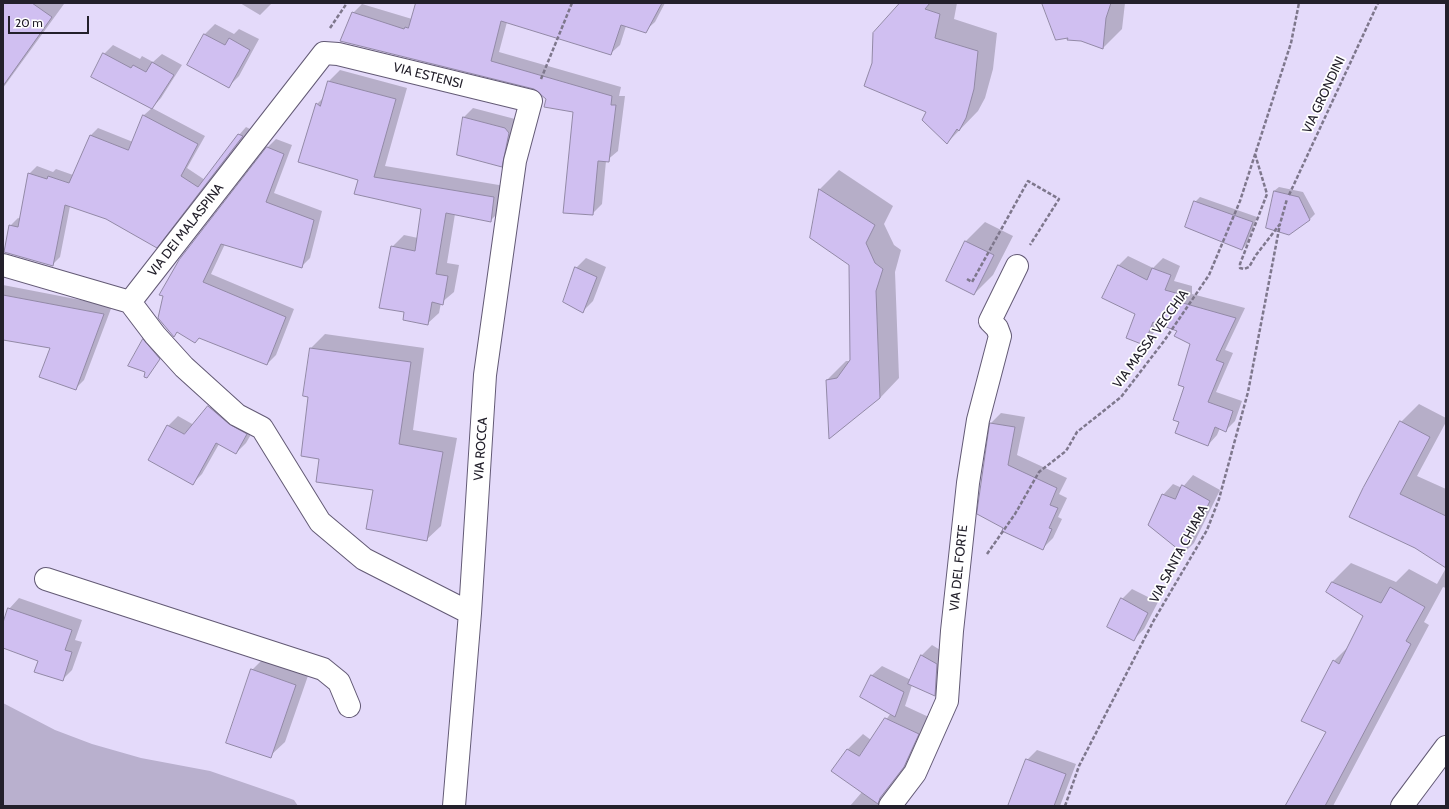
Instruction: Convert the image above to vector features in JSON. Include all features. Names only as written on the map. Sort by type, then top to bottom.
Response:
[{"type":"street","name":"VIA ESTENSI","points":[[324,53],[338,54],[531,101]]},
{"type":"street","name":"VIA DEI MALASPINA","points":[[130,302],[324,53]]},
{"type":"street","name":"VIA ROCCA","points":[[455,804],[470,612],[485,375],[515,161],[531,101]]},
{"type":"street","points":[[3,265],[130,302],[155,335],[184,367],[237,415],[262,428],[320,522],[364,559],[470,612]]},
{"type":"street","name":"VIA DEL FORTE","points":[[890,806],[915,773],[947,701],[952,631],[968,483],[978,420],[1000,336],[997,328],[990,321],[1017,266]]},
{"type":"street","points":[[46,579],[323,669],[339,682],[349,706]]},
{"type":"street","points":[[1402,806],[1446,747]]},
{"type":"path","points":[[531,101],[572,3]]},
{"type":"path","name":"VIA MASSA VECCHIA","points":[[985,557],[1015,514],[1039,472],[1066,451],[1077,432],[1121,397],[1164,341],[1205,281],[1240,201],[1291,43],[1299,3]]},
{"type":"path","name":"VIA GRONDINI","points":[[1289,194],[1378,3]]},
{"type":"path","points":[[1255,153],[1267,194],[1240,264],[1240,268],[1244,269],[1249,267],[1256,255],[1280,224],[1287,199]]},
{"type":"path","points":[[967,279],[972,282],[1028,181],[1059,199],[1017,266]]},
{"type":"path","name":"VIA SANTA CHIARA","points":[[1065,806],[1079,766],[1154,620],[1207,530],[1219,499],[1248,392],[1280,224]]},
{"type":"shaded area","points":[[3,703],[55,730],[92,744],[141,758],[210,771],[294,800],[298,806],[3,806]]},
{"type":"building","points":[[3,3],[32,3],[52,17],[3,86]]},
{"type":"building","points":[[416,3],[662,3],[646,33],[621,25],[611,55],[501,21],[491,61],[612,96],[611,105],[616,105],[609,162],[598,161],[593,215],[563,213],[573,112],[544,107],[546,99],[534,89],[340,41],[352,12],[404,29],[405,27],[408,28]]},
{"type":"building","points":[[900,3],[930,3],[925,9],[940,14],[935,38],[978,51],[974,89],[966,118],[959,131],[957,129],[947,144],[922,120],[926,112],[864,86],[872,63],[873,33]]},
{"type":"building","points":[[1042,3],[1111,3],[1106,18],[1103,49],[1081,41],[1067,40],[1068,38],[1056,40]]},
{"type":"building","points":[[204,34],[225,45],[229,38],[250,50],[229,88],[187,65]]},
{"type":"building","points":[[103,53],[131,68],[133,65],[146,72],[152,62],[174,75],[152,109],[91,77]]},
{"type":"building","points":[[328,81],[396,99],[374,177],[494,197],[491,222],[446,213],[436,274],[448,276],[443,305],[432,302],[428,325],[403,320],[404,312],[379,308],[391,246],[415,251],[421,209],[354,194],[358,180],[298,162],[316,103],[320,106]]},
{"type":"building","points":[[143,115],[198,144],[181,176],[198,187],[238,134],[243,136],[157,248],[106,219],[65,205],[53,266],[4,252],[9,225],[18,227],[28,173],[47,179],[48,176],[69,183],[90,135],[128,150]]},
{"type":"building","points":[[463,117],[505,128],[509,133],[502,167],[457,155]]},
{"type":"building","points":[[267,147],[284,154],[266,202],[314,220],[302,268],[221,244],[203,282],[286,317],[267,365],[199,338],[195,343],[177,332],[174,337],[158,318],[163,296],[159,295],[179,260]]},
{"type":"building","points":[[819,189],[875,225],[866,243],[875,263],[883,269],[876,291],[880,398],[829,439],[826,380],[837,378],[850,360],[849,265],[810,238]]},
{"type":"building","points":[[1274,191],[1299,197],[1310,220],[1289,235],[1266,228]]},
{"type":"building","points":[[1194,201],[1253,222],[1242,250],[1185,227]]},
{"type":"building","points":[[965,241],[994,255],[974,295],[946,281]]},
{"type":"building","points":[[1118,265],[1147,280],[1152,268],[1171,275],[1165,290],[1183,295],[1183,303],[1236,318],[1216,360],[1224,363],[1208,402],[1233,411],[1226,432],[1215,427],[1208,446],[1175,433],[1179,422],[1173,420],[1184,387],[1178,385],[1190,344],[1174,336],[1177,331],[1153,322],[1144,345],[1126,338],[1135,314],[1102,298]]},
{"type":"building","points":[[575,267],[597,277],[583,313],[563,302]]},
{"type":"building","points":[[3,295],[104,314],[76,390],[39,377],[50,348],[3,340]]},
{"type":"building","points":[[143,339],[160,359],[147,378],[144,377],[145,372],[128,366]]},
{"type":"building","points":[[310,348],[411,362],[399,444],[443,452],[427,541],[366,529],[373,490],[316,482],[319,459],[301,456],[308,397],[303,396]]},
{"type":"building","points":[[208,406],[229,424],[247,434],[236,454],[216,443],[193,485],[148,460],[167,425],[184,434]]},
{"type":"building","points":[[1400,421],[1430,437],[1400,494],[1446,516],[1446,568],[1415,548],[1349,517],[1363,488]]},
{"type":"building","points":[[990,423],[1015,427],[1008,465],[1057,488],[1050,505],[1058,508],[1049,528],[1052,529],[1043,550],[1002,531],[1003,528],[977,514]]},
{"type":"building","points":[[1182,485],[1210,501],[1184,554],[1148,525],[1162,494],[1175,499]]},
{"type":"building","points":[[1332,582],[1381,603],[1390,587],[1425,607],[1406,641],[1411,644],[1325,806],[1285,806],[1326,732],[1301,721],[1333,660],[1339,664],[1363,616],[1326,592]]},
{"type":"building","points":[[1121,598],[1148,613],[1134,641],[1107,627]]},
{"type":"building","points":[[8,608],[72,630],[65,650],[72,652],[63,681],[34,672],[38,661],[3,648],[3,623]]},
{"type":"building","points":[[921,655],[937,664],[935,696],[908,684]]},
{"type":"building","points":[[251,669],[296,685],[271,758],[226,743]]},
{"type":"building","points":[[871,675],[904,692],[895,717],[860,697]]},
{"type":"building","points":[[885,718],[919,734],[904,767],[880,798],[878,804],[831,771],[847,749],[859,756]]},
{"type":"building","points":[[1026,759],[1066,774],[1054,806],[1008,806]]}]
